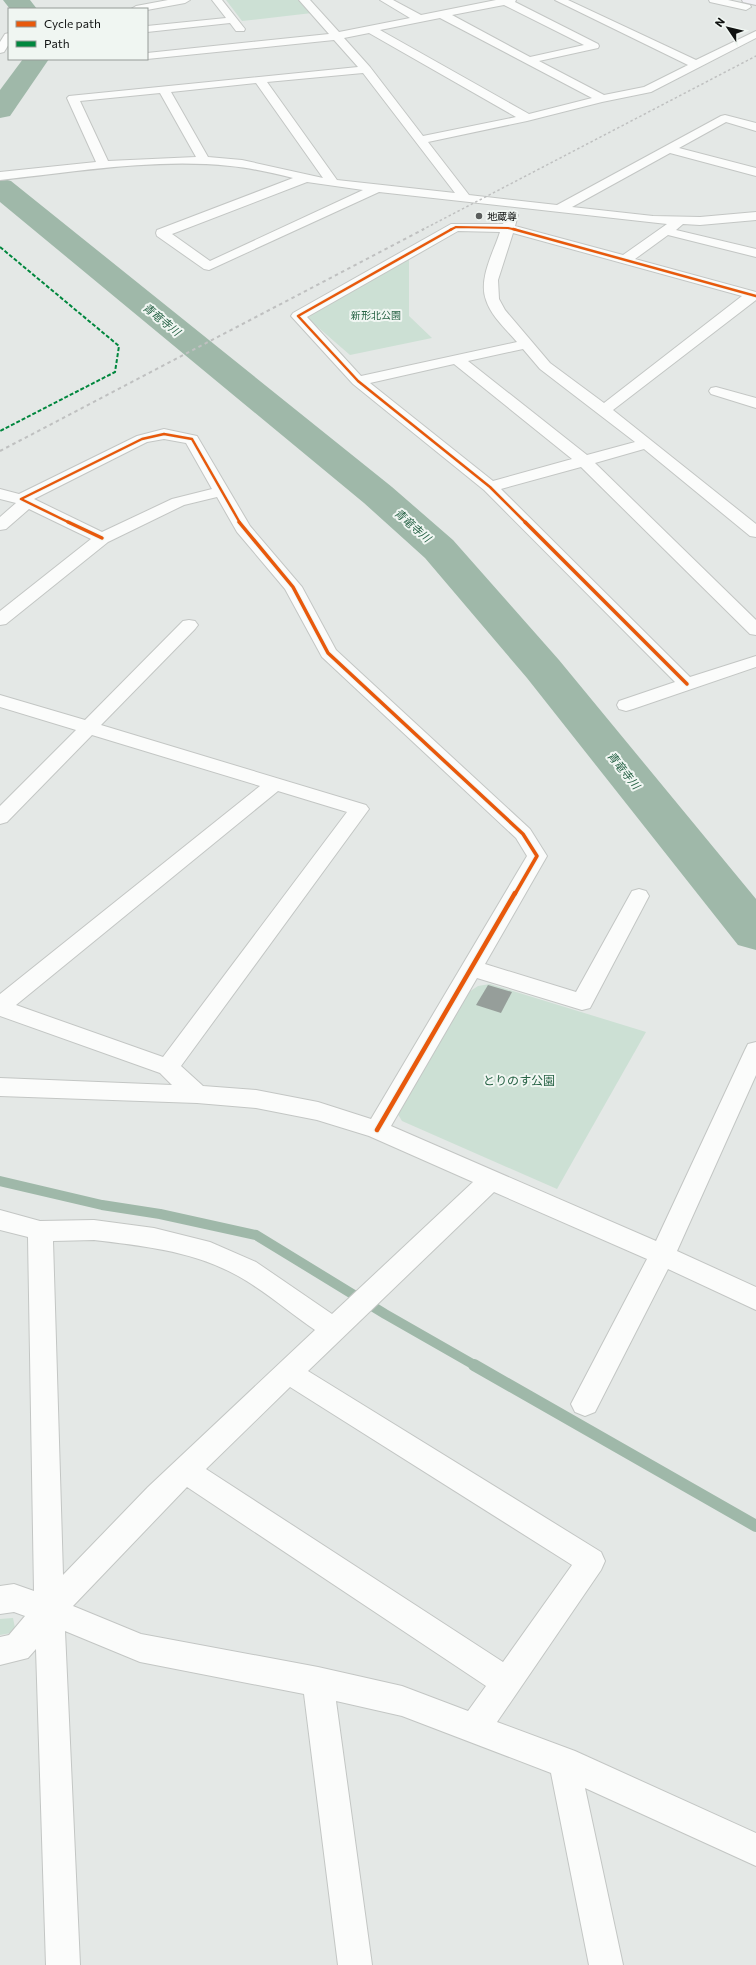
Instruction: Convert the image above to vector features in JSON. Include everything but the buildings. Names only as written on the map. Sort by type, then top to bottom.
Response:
[{"type":"main road","points":[[746,4],[756,2]]},
{"type":"street","points":[[141,8],[185,0]]},
{"type":"street","points":[[217,0],[253,46]]},
{"type":"street","points":[[304,0],[366,68],[465,198]]},
{"type":"street","points":[[385,0],[420,19]]},
{"type":"street","points":[[560,0],[697,64]]},
{"type":"street","points":[[714,0],[746,4]]},
{"type":"street","points":[[148,56],[337,36],[508,1],[594,46],[531,60]]},
{"type":"street","points":[[441,14],[531,60],[602,99]]},
{"type":"street","points":[[148,29],[233,20]]},
{"type":"street","points":[[0,25],[8,35]]},
{"type":"street","points":[[370,29],[527,118]]},
{"type":"street","points":[[421,140],[527,118],[602,99],[647,90],[756,34]]},
{"type":"street","points":[[0,50],[8,38]]},
{"type":"street","points":[[104,166],[73,98],[366,68]]},
{"type":"street","points":[[259,79],[333,183]]},
{"type":"street","points":[[164,89],[204,162]]},
{"type":"street","points":[[560,209],[725,118],[756,127]]},
{"type":"street","points":[[670,149],[756,172]]},
{"type":"street","points":[[0,176],[143,163],[231,162],[303,179],[653,220],[680,221],[756,216]]},
{"type":"street","points":[[303,179],[162,233],[210,266],[380,188]]},
{"type":"street","points":[[516,204],[491,280],[492,299],[499,312],[526,344],[551,370],[752,524]]},
{"type":"street","points":[[625,260],[680,221]]},
{"type":"street","points":[[687,684],[490,487],[358,381],[298,316],[456,227],[508,228],[754,296]]},
{"type":"street","points":[[666,231],[756,253]]},
{"type":"street","points":[[604,410],[754,296]]},
{"type":"street","points":[[358,381],[526,344]]},
{"type":"street","points":[[458,360],[584,461],[756,630]]},
{"type":"street","points":[[716,391],[756,403]]},
{"type":"street","points":[[0,525],[24,501],[142,439],[164,434],[192,440],[243,528],[293,587],[328,654],[523,834],[537,856],[377,1130]]},
{"type":"street","points":[[490,487],[646,444]]},
{"type":"street","points":[[0,620],[102,538],[178,502],[222,491]]},
{"type":"street","points":[[0,494],[24,501],[102,538]]},
{"type":"street","points":[[0,818],[189,625]]},
{"type":"street","points":[[626,705],[756,661]]},
{"type":"street","points":[[0,701],[359,809],[168,1067]]},
{"type":"street","points":[[0,1007],[275,784]]},
{"type":"street","points":[[471,968],[582,1002],[639,896]]},
{"type":"street","points":[[0,1007],[168,1067],[197,1094]]},
{"type":"street","points":[[585,1404],[662,1255],[756,1050]]},
{"type":"street","points":[[0,1087],[197,1094],[256,1099],[318,1111],[377,1130],[490,1181],[662,1255],[756,1299]]},
{"type":"street","points":[[0,1651],[17,1648],[49,1610],[184,1470],[490,1181]]},
{"type":"street","points":[[0,1220],[40,1231],[94,1230],[154,1238],[210,1252],[247,1269],[333,1329]]},
{"type":"street","points":[[40,1231],[49,1610],[63,1965]]},
{"type":"street","points":[[288,1372],[591,1561],[474,1729]]},
{"type":"street","points":[[184,1470],[507,1682]]},
{"type":"street","points":[[0,1600],[14,1598],[49,1610],[140,1648],[318,1682],[402,1701],[564,1762],[756,1850]]},
{"type":"street","points":[[318,1682],[355,1965]]},
{"type":"street","points":[[564,1762],[606,1965]]},
{"type":"green space","points":[[226,0],[298,0],[312,13],[242,21]]},
{"type":"green space","name":"新形北公園","points":[[409,259],[409,316],[432,338],[350,355],[305,316]]},
{"type":"green space","name":"とりのす公園","points":[[490,984],[646,1032],[557,1189],[402,1121],[396,1111],[469,992],[478,986]]},
{"type":"green space","points":[[13,1618],[15,1628],[11,1633],[0,1635],[0,1619]]},
{"type":"waterway","name":"青竜寺川","points":[[15,0],[24,8]]},
{"type":"waterway","name":"青竜寺川","points":[[0,110],[35,60]]},
{"type":"waterway","name":"青竜寺川","points":[[0,187],[378,495],[439,549],[543,669],[756,933]]},
{"type":"waterway","points":[[0,1181],[102,1205],[160,1214],[256,1235],[385,1314],[476,1366]]},
{"type":"waterway","points":[[474,1365],[756,1526]]},
{"type":"railway","points":[[422,230],[756,56]]},
{"type":"railway","points":[[0,451],[424,229]]},
{"type":"marked path","points":[[0,247],[119,346],[115,372],[0,431]]},
{"type":"cycle path","points":[[687,684],[490,487],[358,381],[298,316],[456,227],[508,228],[756,296]]},
{"type":"cycle path","points":[[102,538],[21,499],[142,439],[164,434],[192,439],[243,528],[293,587],[328,653],[523,834],[537,856],[377,1130]]},
{"type":"place","name":"地蔵尊","points":[[479,216]]}]
